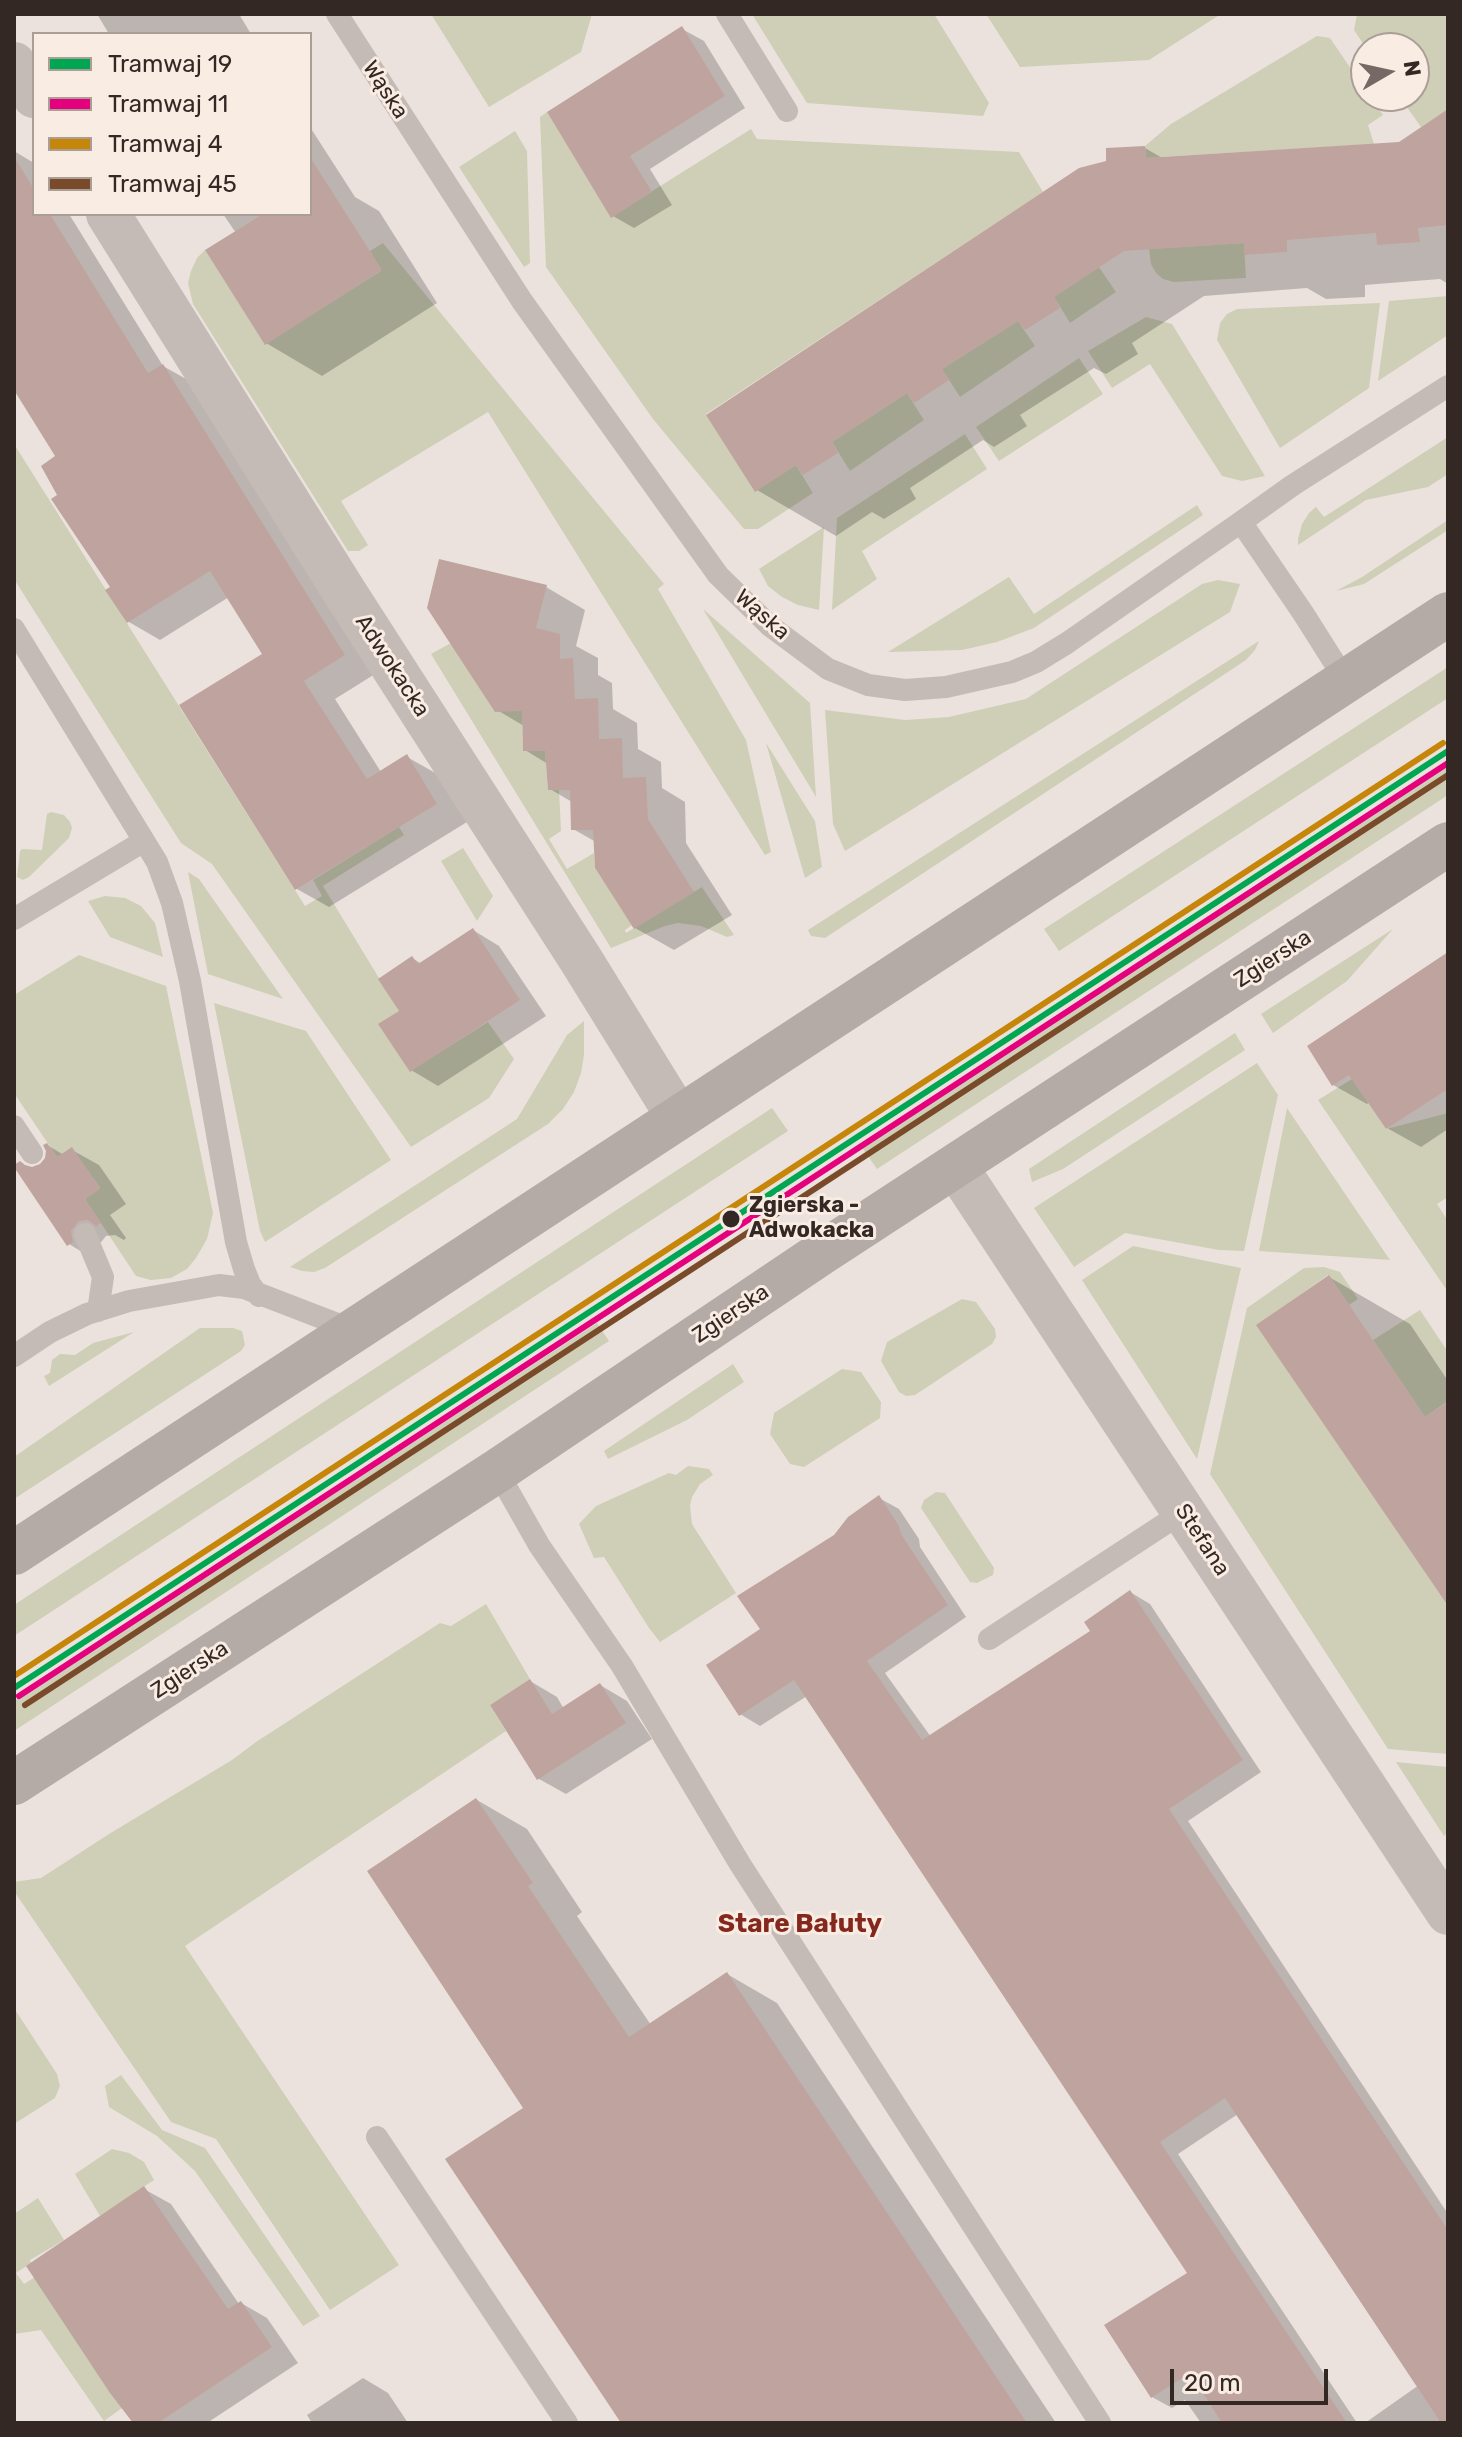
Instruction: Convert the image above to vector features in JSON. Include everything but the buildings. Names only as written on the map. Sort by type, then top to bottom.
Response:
[{"type":"main road","points":[[14,1553],[1448,614]]},
{"type":"main road","name":"Zgierska","points":[[14,1783],[497,1471],[823,1252],[1448,844]]},
{"type":"street","points":[[14,64],[32,93]]},
{"type":"street","name":"Adwokacka","points":[[109,216],[678,1117]]},
{"type":"street","name":"Stefana","points":[[956,1167],[1448,1913]]},
{"type":"lane","name":"Wąska","points":[[337,14],[522,301],[718,575],[770,626],[828,669],[868,685],[905,690],[946,687],[1012,672],[1036,662],[1293,485],[1448,386]]},
{"type":"lane","points":[[727,14],[787,111]]},
{"type":"lane","points":[[1241,522],[1346,681]]},
{"type":"lane","points":[[14,629],[157,862],[185,952],[236,1242],[250,1284],[259,1296]]},
{"type":"lane","points":[[14,919],[144,841]]},
{"type":"lane","points":[[14,1126],[32,1153]]},
{"type":"lane","points":[[85,1234],[103,1277],[98,1311]]},
{"type":"lane","points":[[17,1348],[98,1311],[129,1301],[219,1285],[244,1288],[353,1330]]},
{"type":"lane","points":[[497,1471],[539,1545],[622,1666],[740,1864],[1100,2423]]},
{"type":"lane","points":[[989,1639],[1183,1512]]},
{"type":"lane","points":[[377,2137],[567,2423]]},
{"type":"green space","points":[[431,14],[592,14],[581,52],[489,107]]},
{"type":"green space","points":[[752,14],[934,14],[989,103],[983,116],[807,103]]},
{"type":"green space","points":[[986,14],[1221,14],[1149,60],[1020,67]]},
{"type":"green space","points":[[1357,14],[1448,14],[1448,110],[1421,127],[1410,112],[1430,112],[1430,32],[1354,30]]},
{"type":"green space","points":[[1317,36],[1330,38],[1350,67],[1350,112],[1381,112],[1383,115],[1368,125],[1374,144],[1146,158],[1145,146],[1171,124]]},
{"type":"green space","points":[[547,112],[611,217],[751,129],[757,139],[1019,152],[1043,192],[706,414],[755,491],[796,465],[813,493],[758,529],[744,529],[653,419],[546,267],[540,117]]},
{"type":"green space","points":[[515,131],[527,151],[530,263],[524,267],[459,167]]},
{"type":"green space","points":[[383,243],[664,584],[658,589],[746,740],[771,852],[765,855],[488,412],[341,501],[368,545],[359,551],[348,551],[193,304],[188,283],[197,258],[205,250],[265,344],[381,271],[370,251]]},
{"type":"green space","points":[[1244,243],[1246,278],[1174,282],[1163,279],[1151,264],[1149,249]]},
{"type":"green space","points":[[1099,267],[1116,292],[1070,323],[1054,297]]},
{"type":"green space","points":[[1448,296],[1448,335],[1378,381],[1389,301]]},
{"type":"green space","points":[[1380,303],[1369,388],[1280,448],[1217,340],[1220,323],[1227,314],[1237,309]]},
{"type":"green space","points":[[1146,317],[1172,324],[1265,476],[1242,481],[1222,476],[1150,364],[1112,388],[1088,351]]},
{"type":"green space","points":[[1018,321],[1035,346],[960,397],[942,369]]},
{"type":"green space","points":[[1079,358],[1103,394],[999,461],[976,427]]},
{"type":"green space","points":[[907,393],[924,420],[850,471],[832,442]]},
{"type":"green space","points":[[965,434],[987,469],[862,551],[877,579],[832,610],[837,518]]},
{"type":"green space","points":[[1448,437],[1448,474],[1428,487],[1366,500],[1298,545],[1302,524],[1316,507],[1324,517]]},
{"type":"green space","points":[[14,444],[305,906],[322,896],[313,880],[399,827],[404,835],[323,886],[399,1011],[379,1025],[410,1071],[488,1022],[514,1059],[489,1098],[411,1147],[212,864],[181,843],[14,579]]},
{"type":"green space","points":[[1197,505],[1203,515],[1034,628],[997,642],[962,650],[888,652],[1009,577],[1034,614]]},
{"type":"green space","points":[[1448,520],[1448,530],[1364,584],[1336,591],[1362,577]]},
{"type":"green space","points":[[824,527],[819,610],[782,597],[768,586],[759,569]]},
{"type":"green space","points":[[1218,580],[1240,584],[1230,612],[845,851],[833,824],[825,710],[905,720],[949,717],[1026,699],[1202,584]]},
{"type":"green space","points":[[703,609],[810,703],[816,797]]},
{"type":"green space","points":[[1259,641],[1246,660],[825,938],[811,936],[808,930]]},
{"type":"green space","points":[[451,643],[522,711],[523,751],[545,751],[548,790],[559,790],[561,831],[549,839],[567,869],[594,853],[595,868],[632,925],[625,930],[626,933],[702,887],[734,935],[727,937],[701,926],[678,923],[611,948],[431,654]]},
{"type":"green space","points":[[1448,667],[1448,698],[1059,951],[1044,929]]},
{"type":"green space","points":[[766,743],[815,821],[822,867],[805,878]]},
{"type":"green space","points":[[1448,763],[1448,795],[877,1169],[861,1146]]},
{"type":"green space","points":[[47,814],[64,815],[70,822],[69,838],[23,880],[17,877],[20,851],[42,850]]},
{"type":"green space","points":[[463,848],[493,896],[477,921],[441,861]]},
{"type":"green space","points":[[188,872],[199,879],[283,999],[208,974]]},
{"type":"green space","points":[[105,896],[125,898],[141,906],[155,923],[163,957],[110,937],[88,901]]},
{"type":"green space","points":[[1393,929],[1347,981],[1273,1033],[1261,1014]]},
{"type":"green space","points":[[79,955],[166,986],[213,1213],[207,1239],[196,1258],[187,1269],[171,1278],[151,1280],[136,1276],[85,1199],[100,1188],[72,1148],[57,1157],[14,1093],[14,995]]},
{"type":"green space","points":[[214,1003],[306,1031],[391,1160],[265,1242],[260,1231]]},
{"type":"green space","points":[[584,1021],[581,1073],[563,1109],[548,1124],[325,1268],[314,1272],[290,1267],[517,1119],[567,1035]]},
{"type":"green space","points":[[1235,1033],[1245,1050],[1063,1169],[1032,1182],[1029,1169]]},
{"type":"green space","points":[[1257,1063],[1278,1095],[1244,1251],[1219,1250],[1125,1233],[1074,1267],[1034,1208]]},
{"type":"green space","points":[[1352,1079],[1386,1129],[1448,1113],[1448,1197],[1437,1204],[1448,1221],[1448,1292],[1318,1100]]},
{"type":"green space","points":[[772,1108],[788,1131],[14,1636],[14,1605]]},
{"type":"green space","points":[[1287,1108],[1390,1260],[1259,1251]]},
{"type":"green space","points":[[1133,1246],[1241,1268],[1197,1459],[1082,1280]]},
{"type":"green space","points":[[1324,1267],[1340,1272],[1358,1299],[1349,1305],[1328,1275],[1257,1325],[1448,1606],[1448,1754],[1388,1749],[1210,1474],[1247,1308],[1304,1268]]},
{"type":"green space","points":[[962,1299],[976,1302],[995,1329],[996,1337],[992,1344],[915,1395],[906,1396],[899,1392],[881,1361],[887,1342]]},
{"type":"green space","points":[[1420,1310],[1448,1352],[1448,1401],[1425,1417],[1373,1340]]},
{"type":"green space","points":[[597,1323],[609,1341],[14,1731],[14,1701]]},
{"type":"green space","points":[[200,1328],[242,1331],[245,1345],[241,1351],[14,1499],[14,1457]]},
{"type":"green space","points":[[134,1332],[49,1386],[44,1376],[50,1373],[52,1360],[60,1354],[75,1355],[93,1343]]},
{"type":"green space","points":[[733,1364],[744,1382],[687,1420],[608,1459],[604,1451]]},
{"type":"green space","points":[[842,1369],[861,1372],[881,1402],[880,1418],[804,1467],[790,1464],[770,1434],[774,1413]]},
{"type":"green space","points":[[688,1466],[709,1469],[713,1475],[700,1484],[692,1497],[692,1524],[736,1593],[660,1642],[604,1557],[594,1558],[579,1524],[596,1506],[669,1473],[676,1475]]},
{"type":"green space","points":[[936,1492],[945,1493],[994,1568],[993,1575],[977,1583],[970,1582],[921,1508],[924,1500]]},
{"type":"green space","points":[[486,1604],[530,1679],[490,1705],[506,1731],[185,1946],[399,2265],[330,2310],[216,2139],[171,2122],[16,1894],[14,1882],[41,1878],[232,1760],[440,1623],[451,1626]]},
{"type":"green space","points":[[1396,1762],[1448,1767],[1448,1832],[1444,1836]]},
{"type":"green space","points":[[14,2008],[57,2074],[60,2086],[55,2098],[14,2124]]},
{"type":"green space","points":[[121,2075],[162,2130],[205,2148],[320,2316],[303,2326],[195,2171],[157,2136],[109,2107],[105,2086]]},
{"type":"green space","points":[[112,2149],[129,2153],[144,2162],[154,2180],[100,2216],[75,2174]]},
{"type":"green space","points":[[38,2198],[64,2240],[30,2260],[31,2263],[16,2273],[24,2284],[35,2277],[122,2408],[104,2421],[41,2330],[14,2334],[14,2214]]},
{"type":"tram line","name":"4","points":[[14,1676],[1443,743]]},
{"type":"tram line","name":"19","points":[[14,1688],[1448,751]]},
{"type":"tram line","name":"11","points":[[19,1696],[1448,763]]},
{"type":"tram line","name":"45","points":[[25,1705],[1448,775]]},
{"type":"place","name":"Zgierska - Adwokacka","points":[[731,1219]]},
{"type":"district","name":"Stare Bałuty","points":[[800,1924]]}]
